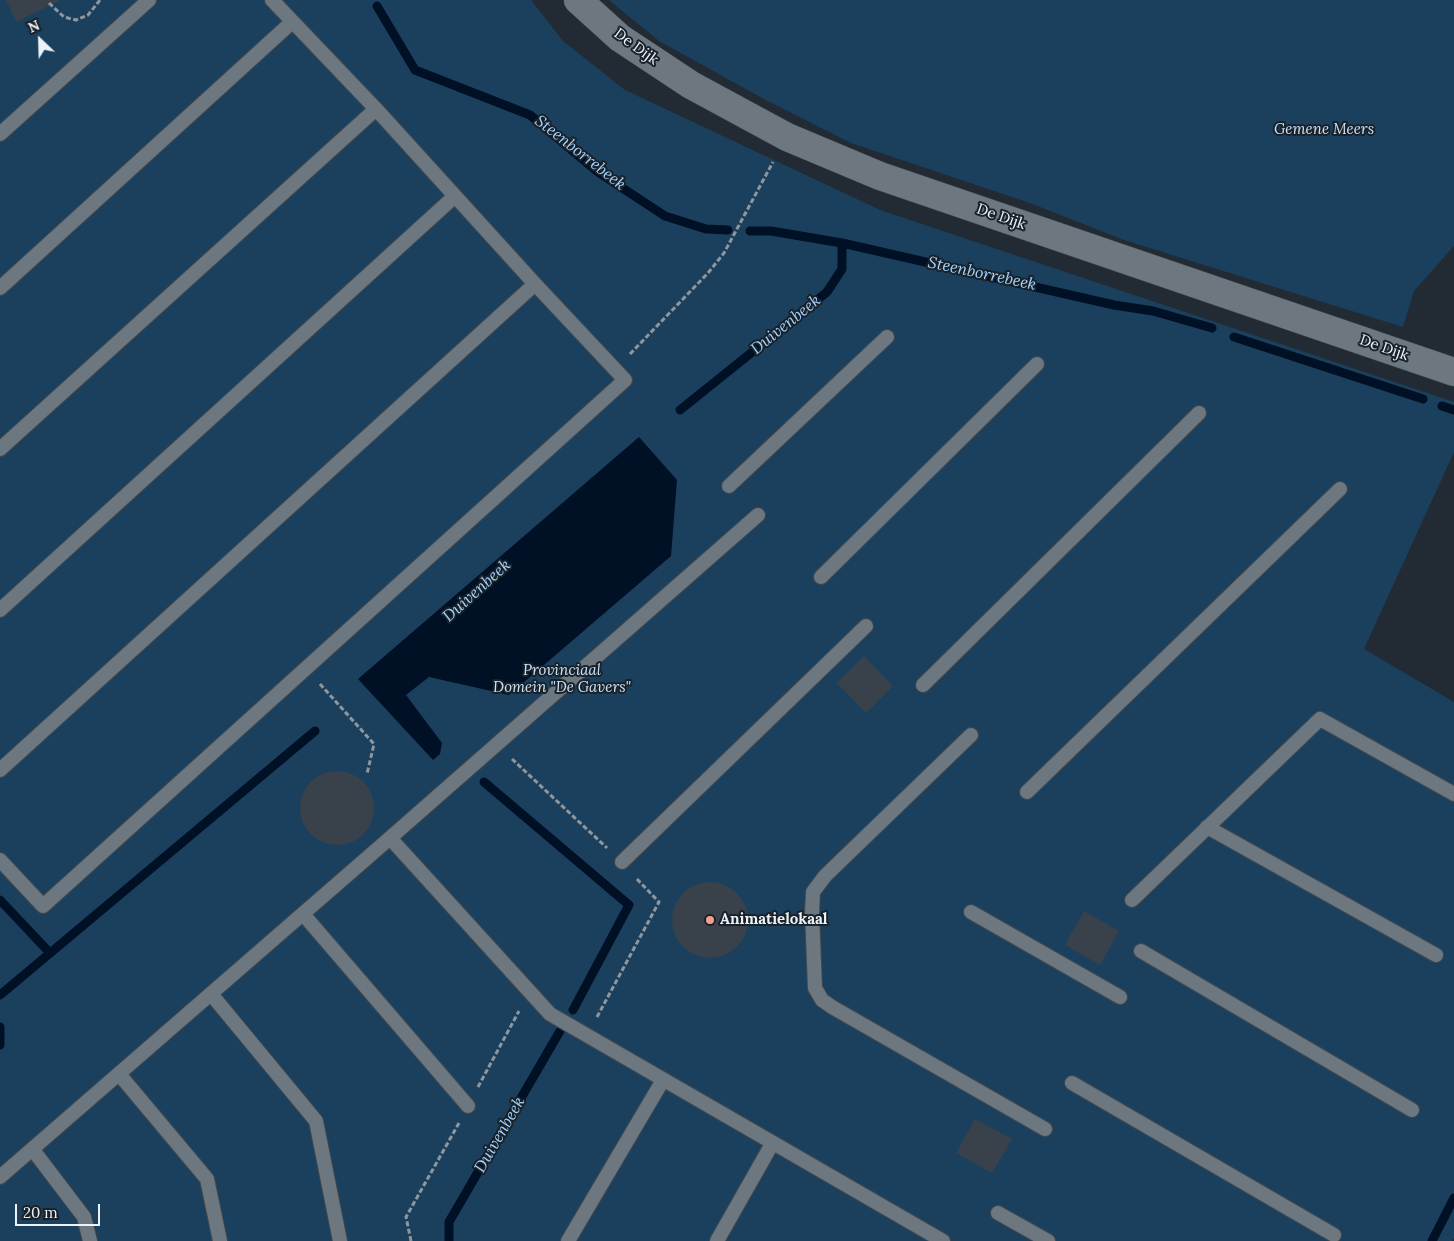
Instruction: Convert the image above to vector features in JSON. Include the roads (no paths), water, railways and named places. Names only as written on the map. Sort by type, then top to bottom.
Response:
[{"type":"street","name":"De Dijk","points":[[578,0],[620,38],[691,85],[787,138],[880,176],[1454,372]]},
{"type":"lane","points":[[0,134],[149,0]]},
{"type":"lane","points":[[0,860],[43,906],[625,380],[376,109],[272,0]]},
{"type":"lane","points":[[0,288],[292,22]]},
{"type":"lane","points":[[0,449],[376,109]]},
{"type":"lane","points":[[0,610],[455,196]]},
{"type":"lane","points":[[0,770],[535,284]]},
{"type":"lane","points":[[729,486],[887,337]]},
{"type":"lane","points":[[821,577],[1037,364]]},
{"type":"lane","points":[[923,685],[1199,413]]},
{"type":"lane","points":[[1027,792],[1340,489]]},
{"type":"lane","points":[[0,1177],[758,516]]},
{"type":"lane","points":[[622,862],[866,626]]},
{"type":"lane","points":[[1132,900],[1320,719],[1454,794]]},
{"type":"lane","points":[[971,735],[825,876],[813,892],[815,988],[822,1000],[832,1007],[1045,1129]]},
{"type":"lane","points":[[1207,828],[1436,955]]},
{"type":"lane","points":[[390,838],[550,1014],[942,1241]]},
{"type":"lane","points":[[971,912],[1120,997]]},
{"type":"lane","points":[[303,914],[468,1106]]},
{"type":"lane","points":[[1141,951],[1412,1110]]},
{"type":"lane","points":[[211,994],[316,1121],[340,1241]]},
{"type":"lane","points":[[119,1074],[207,1179],[220,1241]]},
{"type":"lane","points":[[568,1241],[663,1080]]},
{"type":"lane","points":[[1072,1083],[1334,1235]]},
{"type":"lane","points":[[717,1241],[772,1144]]},
{"type":"lane","points":[[33,1150],[84,1217],[90,1241]]},
{"type":"lane","points":[[998,1213],[1048,1241]]},
{"type":"water","points":[[639,437],[677,480],[671,556],[509,695],[429,677],[406,695],[442,743],[440,754],[433,760],[358,679]]},
{"type":"waterway","name":"Steenborrebeek","points":[[377,6],[415,70],[530,115],[598,172],[665,216],[706,229],[728,230]]},
{"type":"waterway","name":"Steenborrebeek","points":[[750,231],[771,231],[842,243],[1114,305],[1153,311],[1212,328]]},
{"type":"waterway","name":"Duivenbeek","points":[[680,410],[827,292],[842,269],[842,243]]},
{"type":"waterway","name":"Steenborrebeek","points":[[1234,337],[1423,399]]},
{"type":"waterway","name":"Steenborrebeek","points":[[1442,406],[1454,410]]},
{"type":"waterway","points":[[0,995],[315,731]]},
{"type":"waterway","name":"Duivenbeek","points":[[484,782],[629,905],[573,1010]]},
{"type":"waterway","points":[[0,900],[50,953]]},
{"type":"waterway","points":[[0,1027],[0,1045]]},
{"type":"waterway","name":"Duivenbeek","points":[[449,1241],[449,1222],[560,1031]]},
{"type":"waterway","name":"Steenborrebeek","points":[[1432,1241],[1454,1198]]},
{"type":"place","name":"Animatielokaal","points":[[710,920]]},
{"type":"park label","name":"Gemene Meers","points":[[1324,130]]},
{"type":"park label","name":"Provinciaal Domein \"De Gavers\"","points":[[562,680]]}]
